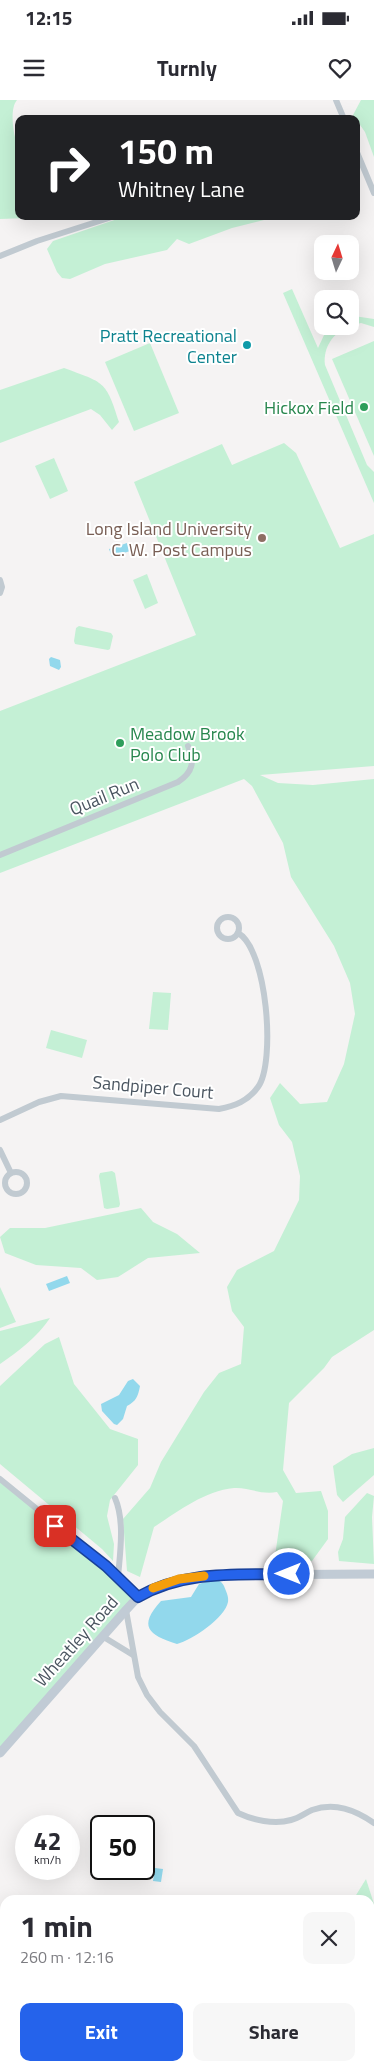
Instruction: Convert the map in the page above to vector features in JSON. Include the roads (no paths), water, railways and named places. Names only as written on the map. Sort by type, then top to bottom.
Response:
[{"type":"main road","name":"Wheatley Road","points":[[0,1753],[138,1597],[154,1588],[179,1579],[212,1575],[374,1574]]},
{"type":"street","points":[[336,100],[342,115]]},
{"type":"street","points":[[360,160],[374,193]]},
{"type":"street","points":[[0,256],[37,241],[103,220]]},
{"type":"street","points":[[0,580],[2,587],[0,593]]},
{"type":"street","name":"Quail Run","points":[[0,855],[178,782],[191,771],[193,761],[188,746]]},
{"type":"street","name":"Sandpiper Court","points":[[0,1120],[39,1102],[60,1096],[219,1109],[232,1107],[248,1098],[258,1087],[264,1073],[266,1011],[264,987],[259,972],[250,947],[244,936],[238,932]]},
{"type":"street","points":[[0,1150],[11,1174]]},
{"type":"street","points":[[0,1479],[118,1577],[138,1597]]},
{"type":"street","points":[[115,1498],[120,1535],[118,1577]]},
{"type":"street","points":[[126,1610],[138,1677],[147,1695],[160,1712],[194,1746],[238,1813],[249,1818],[283,1822],[297,1818],[312,1810],[340,1807],[355,1811],[374,1823]]},
{"type":"street","points":[[102,1636],[133,1655]]},
{"type":"water","points":[[127,543],[130,551],[112,557],[109,549]]},
{"type":"water","points":[[51,657],[60,660],[61,667],[59,670],[50,666],[49,659]]},
{"type":"water","points":[[67,1276],[70,1283],[49,1291],[46,1284]]},
{"type":"water","points":[[133,1379],[140,1386],[137,1396],[127,1406],[123,1419],[117,1425],[114,1424],[102,1411],[101,1404],[119,1395],[128,1381]]},
{"type":"water","points":[[217,1580],[222,1583],[228,1602],[221,1615],[207,1628],[177,1644],[153,1633],[148,1623],[161,1601],[191,1597],[199,1584]]},
{"type":"water","points":[[155,1868],[163,1869],[161,1882],[153,1881],[155,1880]]},
{"type":"place","name":"Pratt Recreational Center","points":[[247,345]]},
{"type":"place","name":"Hickox Field","points":[[364,407]]},
{"type":"place","name":"Long Island University C. W. Post Campus","points":[[262,538]]},
{"type":"place","name":"Meadow Brook Polo Club","points":[[120,743]]}]
